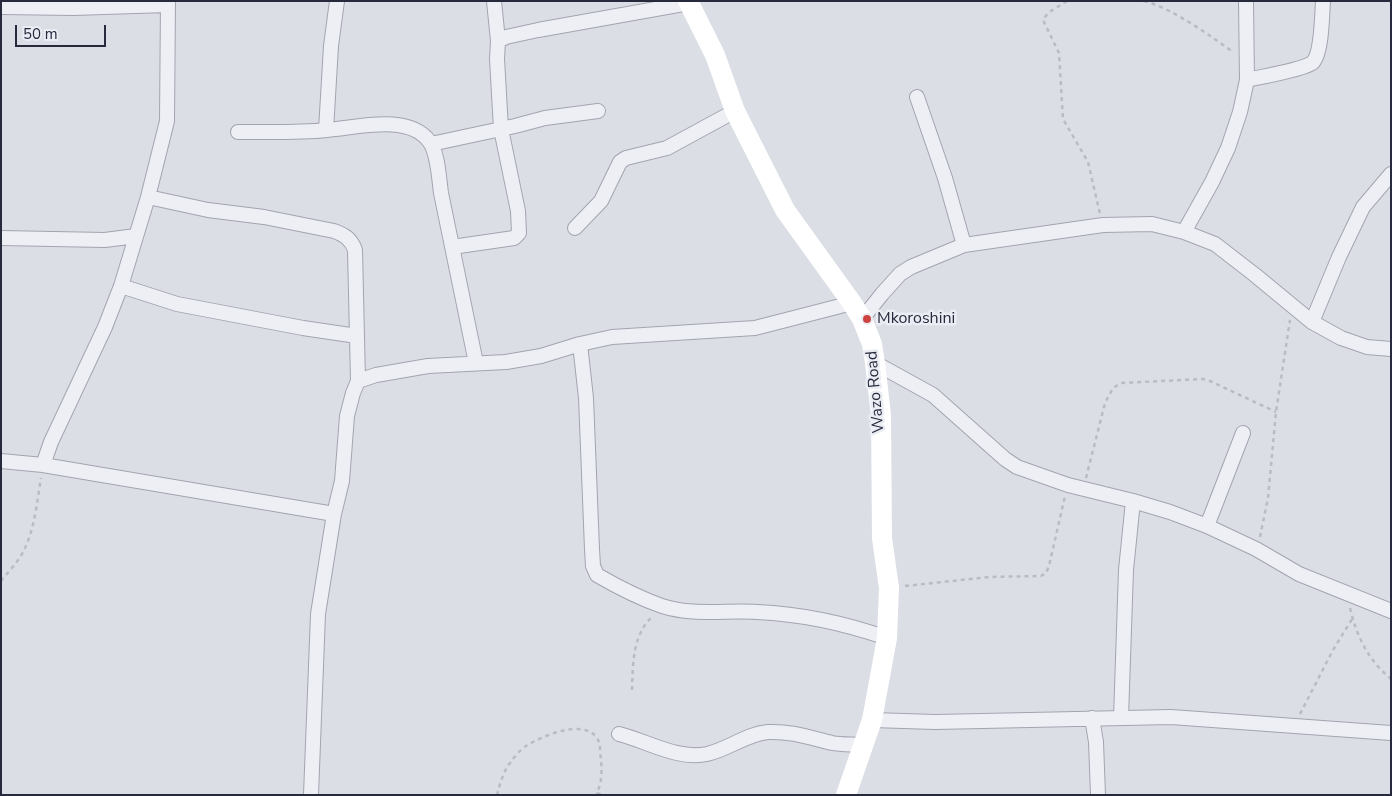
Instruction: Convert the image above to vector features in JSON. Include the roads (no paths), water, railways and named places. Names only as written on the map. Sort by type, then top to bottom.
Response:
[{"type":"main road","name":"Wazo Road","points":[[689,2],[715,55],[735,111],[785,210],[857,311],[872,344],[881,414],[882,538],[889,588],[887,638],[872,720],[846,795]]},
{"type":"street","points":[[326,130],[330,46],[337,1]]},
{"type":"street","points":[[452,247],[511,239],[518,236],[518,211],[501,130],[497,59],[498,41],[494,1]]},
{"type":"street","points":[[1184,232],[1212,182],[1228,148],[1240,112],[1247,80],[1246,1]]},
{"type":"street","points":[[1247,80],[1312,62],[1316,56],[1321,31],[1323,1]]},
{"type":"street","points":[[498,41],[538,30],[689,2]]},
{"type":"street","points":[[1,7],[73,8],[168,3],[168,121],[148,197],[121,286],[105,327],[43,465]]},
{"type":"street","points":[[918,97],[948,187],[964,245]]},
{"type":"street","points":[[431,144],[501,130],[545,118],[598,111]]},
{"type":"street","points":[[575,228],[602,201],[620,162],[626,158],[667,148],[735,111]]},
{"type":"street","points":[[238,132],[326,130],[371,124],[395,125],[420,132],[431,144],[437,165],[476,363]]},
{"type":"street","points":[[1312,322],[1338,257],[1362,207],[1391,174]]},
{"type":"street","points":[[148,197],[208,210],[273,219],[334,231],[352,241],[355,250],[358,382],[352,393],[347,416],[342,481],[334,514],[318,614],[311,795]]},
{"type":"street","points":[[358,382],[376,375],[428,366],[506,362],[541,356],[580,344],[612,338],[755,328],[857,311],[882,294],[900,274],[911,267],[964,245],[1103,225],[1152,224],[1184,232],[1215,244],[1312,322],[1341,338],[1367,347],[1391,349]]},
{"type":"street","points":[[1,238],[105,240],[136,236]]},
{"type":"street","points":[[121,286],[177,304],[303,328],[357,336]]},
{"type":"street","points":[[580,344],[586,398],[591,522],[595,571],[597,575],[663,606],[683,610],[754,612],[810,617],[853,626],[887,638]]},
{"type":"street","points":[[875,364],[933,395],[1017,467],[1068,485],[1170,512],[1207,526],[1256,549],[1299,574],[1391,611]]},
{"type":"street","points":[[1207,526],[1243,433]]},
{"type":"street","points":[[1,461],[43,465],[334,514]]},
{"type":"street","points":[[1121,718],[1126,570],[1133,501]]},
{"type":"street","points":[[872,720],[935,722],[1171,717],[1391,733]]},
{"type":"street","points":[[1092,718],[1096,742],[1098,795]]},
{"type":"street","points":[[619,734],[672,752],[690,754],[707,754],[747,737],[767,732],[794,734],[835,743],[863,745]]},
{"type":"place","name":"Mkoroshini","points":[[867,319]]}]
